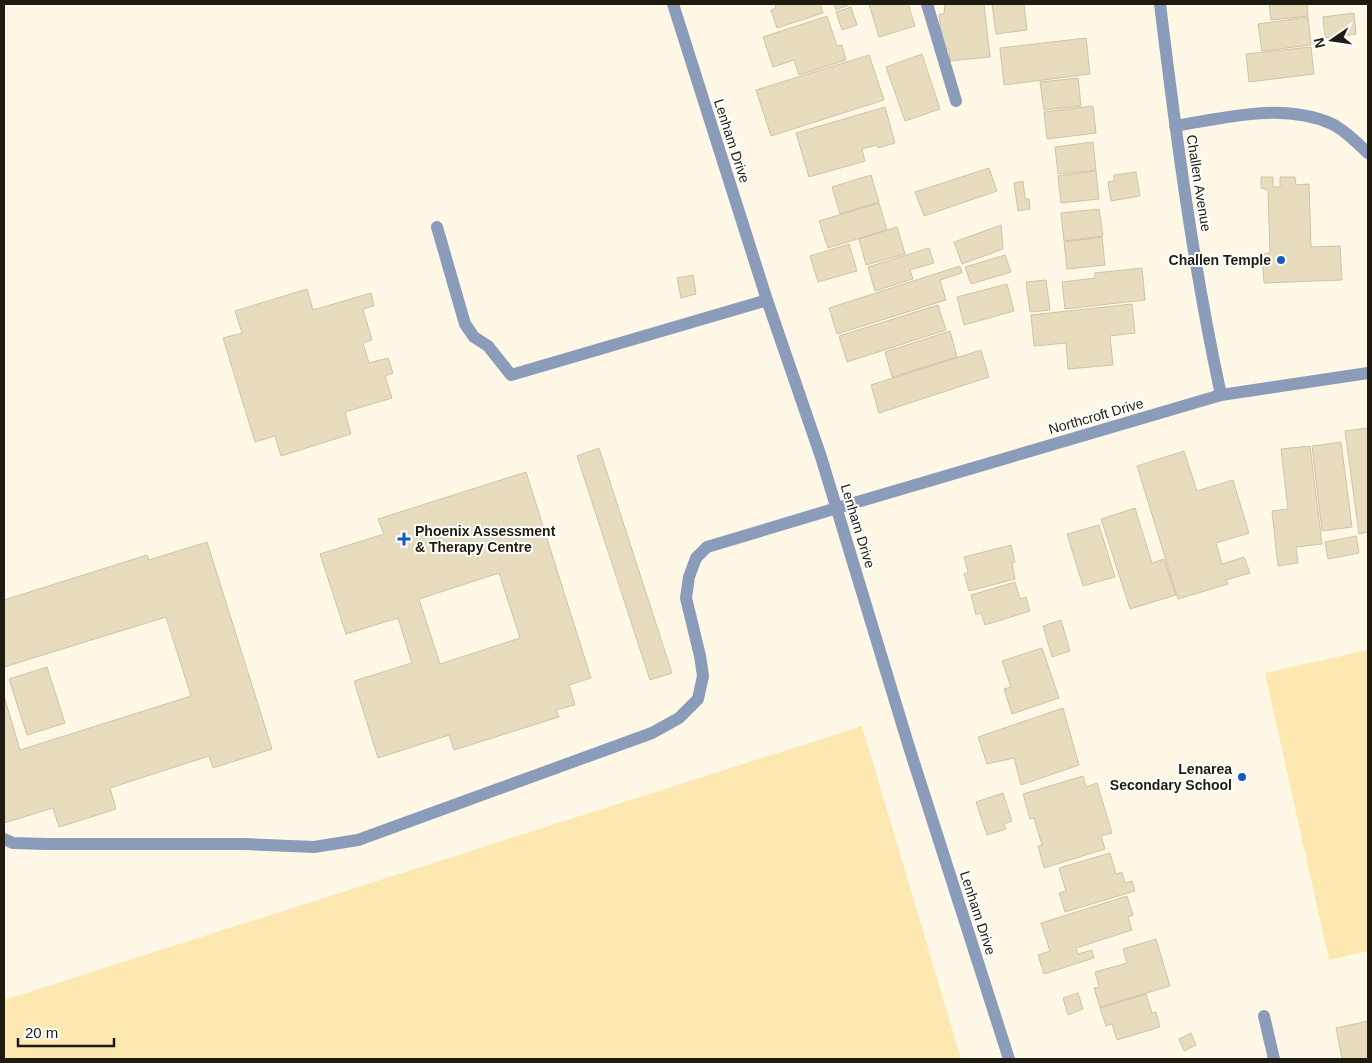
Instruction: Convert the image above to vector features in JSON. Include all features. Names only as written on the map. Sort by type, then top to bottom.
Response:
[{"type":"street","name":"Lenham Drive","points":[[673,4],[767,300],[821,457],[909,747],[1009,1059]]},
{"type":"street","points":[[927,4],[956,101]]},
{"type":"street","name":"Challen Avenue","points":[[1160,4],[1182,184],[1221,395]]},
{"type":"street","points":[[1175,126],[1250,114],[1279,113],[1308,116],[1333,125],[1368,153]]},
{"type":"street","points":[[437,226],[465,324],[474,337],[488,346],[511,375],[767,300]]},
{"type":"street","name":"Northcroft Drive","points":[[4,838],[13,843],[47,844],[245,844],[314,847],[358,840],[652,733],[679,718],[698,699],[703,676],[686,598],[689,577],[696,558],[707,547],[1221,395],[1368,373]]},
{"type":"street","points":[[1264,1016],[1274,1059]]},
{"type":"shaded area","points":[[1368,650],[1368,951],[1329,960],[1265,673]]},
{"type":"shaded area","points":[[862,726],[961,1059],[4,1059],[4,1000]]},
{"type":"building","points":[[775,4],[820,4],[823,13],[777,28],[771,10],[776,8]]},
{"type":"building","points":[[834,4],[851,4],[836,10]]},
{"type":"building","points":[[869,4],[908,4],[915,26],[879,37]]},
{"type":"building","points":[[945,4],[984,4],[990,57],[950,61],[949,49],[943,50],[939,14],[944,14]]},
{"type":"building","points":[[992,4],[1024,4],[1027,30],[996,34]]},
{"type":"building","points":[[1269,4],[1307,4],[1308,16],[1271,20]]},
{"type":"building","points":[[851,7],[857,25],[842,30],[836,12]]},
{"type":"building","points":[[1354,13],[1356,34],[1325,38],[1323,17]]},
{"type":"building","points":[[827,16],[837,46],[842,45],[846,60],[799,75],[794,60],[773,67],[763,37]]},
{"type":"building","points":[[1308,17],[1311,45],[1262,51],[1258,24]]},
{"type":"building","points":[[1086,38],[1090,74],[1004,85],[1000,48]]},
{"type":"building","points":[[1311,47],[1314,74],[1249,82],[1246,54]]},
{"type":"building","points":[[922,54],[940,109],[905,121],[886,67]]},
{"type":"building","points":[[869,55],[884,100],[771,136],[756,90]]},
{"type":"building","points":[[1078,78],[1081,106],[1044,110],[1040,82]]},
{"type":"building","points":[[1093,106],[1096,133],[1047,139],[1044,112]]},
{"type":"building","points":[[885,107],[895,143],[878,148],[877,145],[862,149],[865,161],[809,177],[796,133]]},
{"type":"building","points":[[1093,142],[1096,170],[1058,174],[1055,147]]},
{"type":"building","points":[[989,168],[997,191],[924,216],[915,192]]},
{"type":"building","points":[[1096,171],[1099,199],[1061,203],[1058,176]]},
{"type":"building","points":[[1136,172],[1140,196],[1111,201],[1108,182],[1114,181],[1114,175]]},
{"type":"building","points":[[871,175],[879,202],[840,214],[832,187]]},
{"type":"building","points":[[1261,177],[1273,177],[1273,187],[1280,187],[1280,177],[1295,177],[1296,185],[1309,184],[1311,247],[1340,246],[1342,280],[1264,283],[1262,254],[1270,253],[1268,190],[1261,188]]},
{"type":"building","points":[[1023,181],[1025,198],[1029,199],[1030,209],[1018,211],[1014,183]]},
{"type":"building","points":[[879,203],[887,230],[828,248],[819,221]]},
{"type":"building","points":[[1099,209],[1103,236],[1064,241],[1061,213]]},
{"type":"building","points":[[1001,225],[1003,249],[962,264],[954,242]]},
{"type":"building","points":[[897,227],[905,254],[866,265],[859,239]]},
{"type":"building","points":[[1102,237],[1105,265],[1067,269],[1064,242]]},
{"type":"building","points":[[849,244],[857,271],[818,282],[810,256]]},
{"type":"building","points":[[929,248],[934,263],[910,270],[913,279],[875,291],[868,267]]},
{"type":"building","points":[[1005,255],[1011,272],[971,284],[965,267]]},
{"type":"building","points":[[960,266],[962,273],[940,280],[946,300],[837,334],[829,308]]},
{"type":"building","points":[[1142,268],[1145,300],[1065,309],[1062,282],[1095,278],[1095,273]]},
{"type":"building","points":[[693,275],[696,294],[681,298],[677,278]]},
{"type":"building","points":[[1046,280],[1050,310],[1030,312],[1026,282]]},
{"type":"building","points":[[1007,284],[1014,311],[964,325],[957,297]]},
{"type":"building","points":[[307,289],[313,310],[371,293],[374,306],[363,309],[372,340],[363,343],[369,363],[388,358],[393,373],[385,376],[392,398],[345,412],[351,434],[281,456],[275,436],[255,442],[223,338],[242,333],[235,311]]},
{"type":"building","points":[[1132,304],[1135,333],[1110,336],[1113,365],[1068,369],[1066,343],[1034,346],[1031,315]]},
{"type":"building","points":[[938,305],[946,330],[847,362],[839,336]]},
{"type":"building","points":[[950,331],[957,357],[892,377],[885,352]]},
{"type":"building","points":[[981,350],[989,377],[879,413],[871,385]]},
{"type":"building","points":[[1368,428],[1368,532],[1359,534],[1345,431]]},
{"type":"building","points":[[1341,442],[1352,527],[1322,531],[1312,446]]},
{"type":"building","points":[[1310,446],[1322,544],[1296,547],[1298,563],[1278,566],[1272,511],[1288,509],[1281,449]]},
{"type":"building","points":[[599,448],[672,673],[650,680],[577,456]]},
{"type":"building","points":[[1184,451],[1197,491],[1233,480],[1249,533],[1216,543],[1222,564],[1244,557],[1250,573],[1226,580],[1228,584],[1178,599],[1137,466]]},
{"type":"building","points":[[526,472],[591,678],[569,685],[575,705],[556,710],[559,717],[454,750],[449,735],[378,758],[354,681],[412,663],[398,618],[346,634],[320,554],[384,534],[378,519]],"holes":[[[499,573],[520,638],[440,664],[419,599]]]},
{"type":"building","points":[[1135,508],[1152,563],[1164,559],[1176,595],[1130,609],[1101,519]]},
{"type":"building","points":[[1099,525],[1115,577],[1083,586],[1067,534]]},
{"type":"building","points":[[1356,536],[1359,553],[1328,559],[1325,542]]},
{"type":"building","points":[[207,542],[272,749],[213,768],[209,756],[110,788],[116,809],[59,827],[53,808],[4,823],[4,696],[20,750],[191,696],[166,617],[4,667],[4,600],[147,555],[149,560]]},
{"type":"building","points":[[1011,545],[1015,562],[1012,563],[1015,579],[969,591],[964,574],[968,572],[964,557]]},
{"type":"building","points":[[1015,582],[1020,599],[1026,597],[1030,611],[985,625],[981,613],[976,615],[971,595]]},
{"type":"building","points":[[1061,620],[1070,651],[1052,657],[1043,626]]},
{"type":"building","points":[[1042,648],[1059,698],[1012,714],[1004,689],[1011,687],[1002,661]]},
{"type":"building","points":[[47,667],[65,723],[27,735],[9,679]]},
{"type":"building","points":[[1063,708],[1079,765],[1021,785],[1014,758],[987,764],[978,737]]},
{"type":"building","points":[[1083,776],[1086,787],[1097,783],[1112,833],[1101,836],[1105,849],[1044,868],[1038,846],[1042,845],[1034,818],[1030,819],[1023,794]]},
{"type":"building","points":[[1003,793],[1012,821],[1004,824],[1006,829],[987,835],[976,802]]},
{"type":"building","points":[[1110,853],[1116,874],[1122,872],[1125,883],[1132,881],[1135,891],[1065,912],[1059,893],[1066,891],[1059,868]]},
{"type":"building","points":[[1127,896],[1133,915],[1128,917],[1132,930],[1076,948],[1078,954],[1092,950],[1094,958],[1044,974],[1038,955],[1050,951],[1041,923]]},
{"type":"building","points":[[1156,939],[1170,986],[1100,1007],[1094,988],[1099,987],[1095,972],[1127,963],[1123,949]]},
{"type":"building","points":[[1078,993],[1083,1009],[1068,1015],[1063,998]]},
{"type":"building","points":[[1146,994],[1152,1013],[1156,1012],[1160,1027],[1117,1040],[1112,1024],[1106,1026],[1100,1008]]},
{"type":"building","points":[[1368,1021],[1368,1059],[1342,1059],[1336,1028]]},
{"type":"building","points":[[1191,1033],[1196,1045],[1184,1051],[1179,1039]]},
{"type":"place","name":"Challen Temple","points":[[1281,260]]},
{"type":"place","name":"Phoenix Assessment & Therapy Centre","points":[[404,539]]},
{"type":"place","name":"Lenarea Secondary School","points":[[1242,777]]}]
